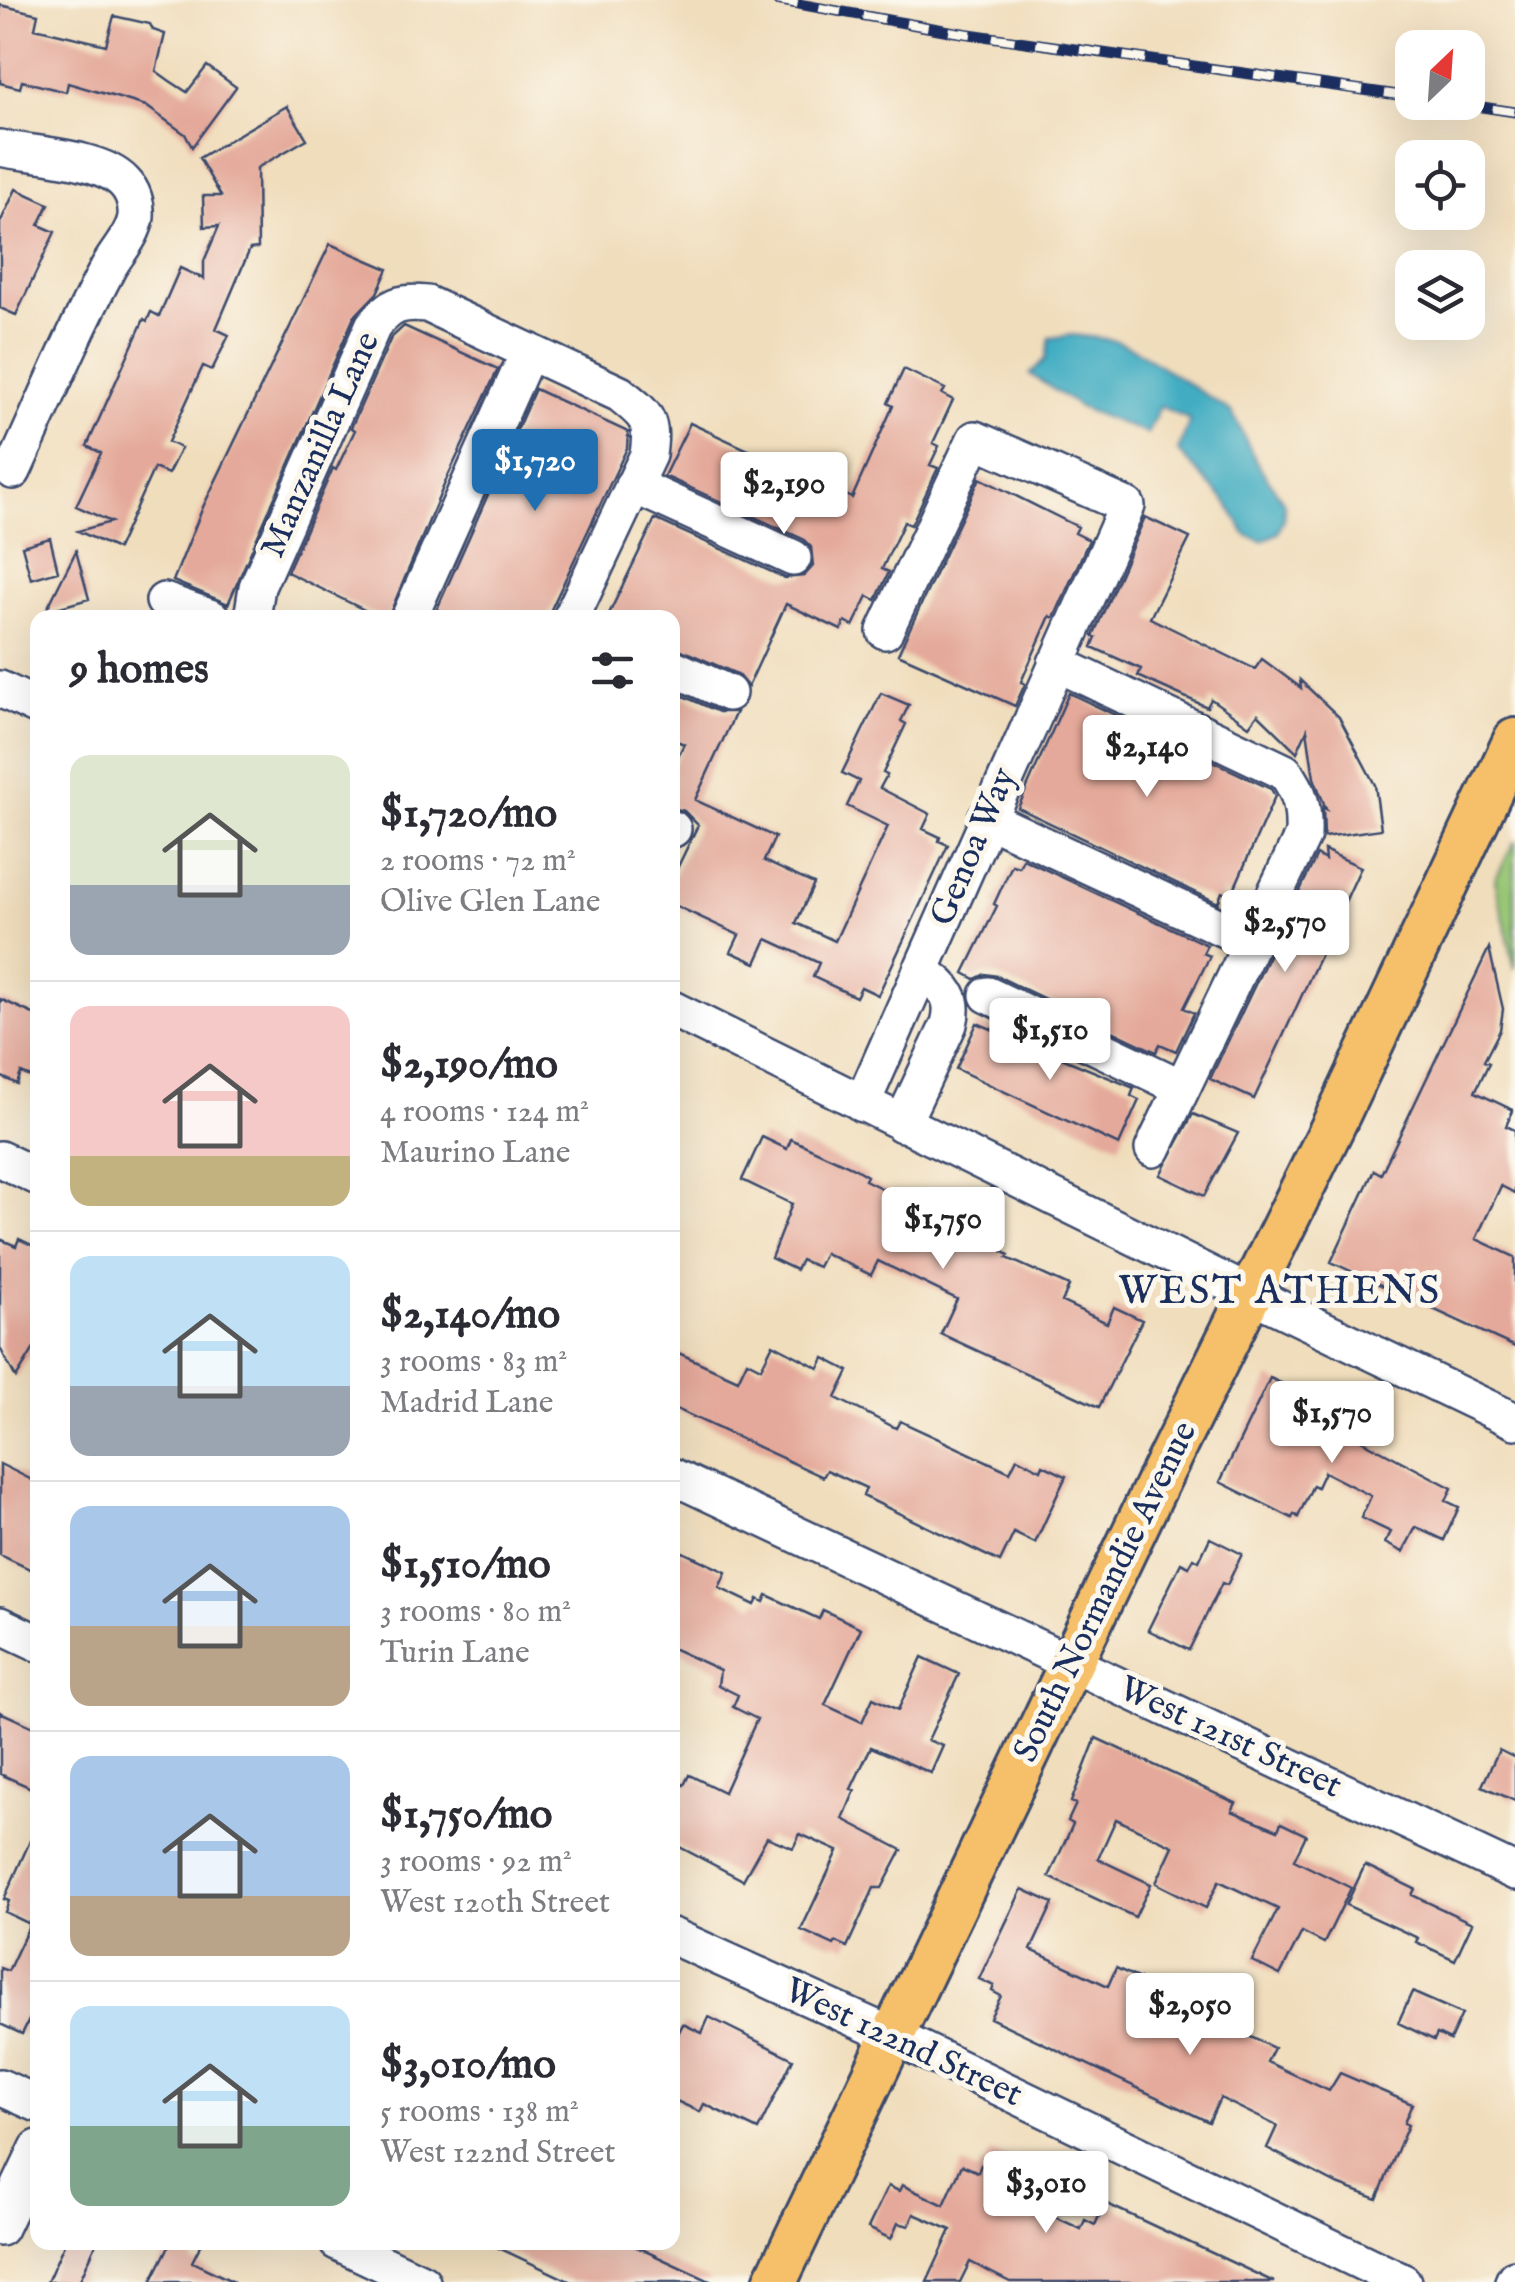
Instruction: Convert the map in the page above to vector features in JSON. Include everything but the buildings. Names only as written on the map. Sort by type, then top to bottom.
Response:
[{"type":"main road","name":"South Normandie Avenue","points":[[774,2282],[1515,740]]},
{"type":"street","points":[[0,148],[108,170],[124,182],[134,197],[136,215],[131,234],[108,268],[14,471]]},
{"type":"street","name":"Manzanilla Lane","points":[[253,610],[257,587],[373,326],[387,308],[405,301],[427,304],[529,351]]},
{"type":"street","points":[[413,610],[529,351],[620,394],[644,413],[652,428],[648,455],[575,610]]},
{"type":"street","name":"Genoa Way","points":[[862,1104],[1127,506],[975,439],[885,631]]},
{"type":"street","points":[[633,486],[793,558]]},
{"type":"street","points":[[164,600],[191,610]]},
{"type":"street","points":[[1056,663],[1285,772],[1299,790],[1304,813],[1303,835],[1153,1149]]},
{"type":"street","points":[[680,672],[728,693]]},
{"type":"street","points":[[0,689],[30,703]]},
{"type":"street","points":[[986,818],[1252,942]]},
{"type":"street","name":"Genoa Way","points":[[902,1124],[953,1008],[950,996],[921,970]]},
{"type":"street","points":[[988,996],[1181,1087]]},
{"type":"street","points":[[680,1013],[1515,1421]]},
{"type":"street","points":[[0,1159],[30,1173]]},
{"type":"street","name":"West 121st Street","points":[[680,1480],[1515,1872]]},
{"type":"street","points":[[0,1625],[30,1639]]},
{"type":"street","name":"West 122nd Street","points":[[680,1940],[893,2036],[1403,2282]]},
{"type":"street","points":[[0,2087],[30,2100]]},
{"type":"street","points":[[0,2228],[30,2165]]},
{"type":"street","points":[[353,2250],[422,2282]]},
{"type":"green space","points":[[1515,841],[1515,969],[1495,880]]},
{"type":"water","points":[[1073,335],[1114,340],[1133,348],[1232,412],[1256,461],[1284,503],[1284,519],[1278,533],[1262,541],[1246,535],[1228,504],[1178,451],[1190,420],[1160,406],[1147,434],[1081,408],[1030,374],[1045,359],[1050,338]]},
{"type":"railway","points":[[776,0],[955,32],[1395,95]]},
{"type":"railway","points":[[1485,107],[1515,112]]},
{"type":"district","name":"WEST ATHENS","points":[[1280,1292]]}]
